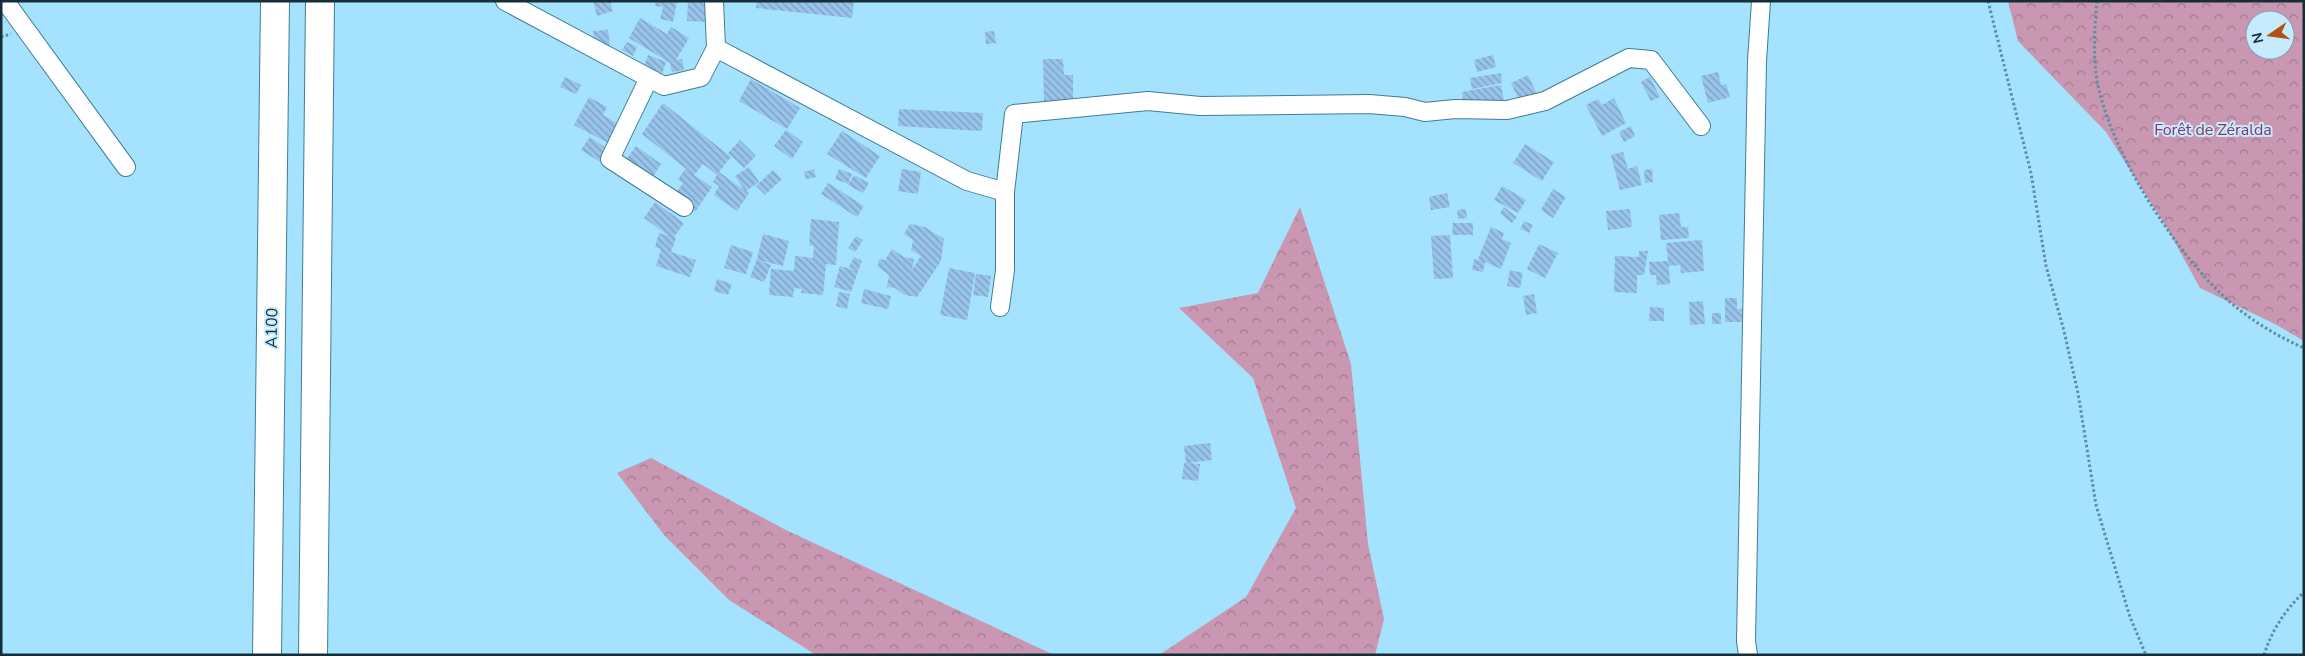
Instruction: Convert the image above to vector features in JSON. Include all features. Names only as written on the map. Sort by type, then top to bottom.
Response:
[{"type":"highway","name":"A100","points":[[267,655],[275,1]]},
{"type":"highway","points":[[313,655],[320,1]]},
{"type":"street","points":[[5,1],[126,167]]},
{"type":"street","points":[[505,1],[664,86],[701,77],[716,48],[714,1]]},
{"type":"street","points":[[1748,655],[1746,631],[1760,1]]},
{"type":"street","points":[[716,48],[967,181],[1005,192]]},
{"type":"street","points":[[1000,307],[1005,270],[1005,192],[1014,114],[1138,102],[1200,106],[1369,104],[1405,107],[1425,112],[1455,109],[1507,110],[1546,101],[1629,58],[1651,60],[1701,126]]},
{"type":"street","points":[[649,78],[610,159],[684,207]]},
{"type":"path","points":[[1988,1],[2031,173],[2046,266],[2064,331],[2078,393],[2096,505],[2130,618],[2146,655]]},
{"type":"path","points":[[2097,1],[2094,47],[2096,74],[2102,101],[2116,139],[2155,210],[2194,265],[2231,303],[2270,331],[2304,348]]},
{"type":"path","points":[[2264,655],[2285,612],[2304,592]]},
{"type":"green space","name":"Forêt de Zéralda","points":[[2008,1],[2304,1],[2304,341],[2275,324],[2200,288],[2167,228],[2106,132],[2018,41]]},
{"type":"green space","points":[[1300,207],[1351,364],[1368,544],[1384,619],[1375,655],[1159,655],[1246,597],[1296,508],[1253,378],[1179,308],[1258,293]]},
{"type":"green space","points":[[651,458],[786,530],[1054,655],[816,655],[729,600],[664,535],[617,473]]},
{"type":"building","points":[[593,1],[610,1],[613,11],[597,16]]},
{"type":"building","points":[[656,1],[677,1],[673,22],[660,19],[663,7],[655,6]]},
{"type":"building","points":[[688,1],[708,1],[707,22],[687,21]]},
{"type":"building","points":[[757,1],[854,1],[852,18],[756,8]]},
{"type":"building","points":[[640,18],[667,34],[671,27],[689,38],[676,60],[682,59],[684,70],[672,72],[670,63],[629,38]]},
{"type":"building","points":[[608,30],[610,46],[595,48],[593,31]]},
{"type":"building","points":[[994,31],[996,43],[986,44],[985,32]]},
{"type":"building","points":[[627,42],[637,47],[633,56],[622,50]]},
{"type":"building","points":[[648,55],[666,62],[660,80],[642,73]]},
{"type":"building","points":[[1493,55],[1496,67],[1477,72],[1474,60]]},
{"type":"building","points":[[1043,59],[1063,59],[1064,75],[1073,75],[1073,100],[1044,101]]},
{"type":"building","points":[[1718,72],[1721,85],[1726,84],[1730,97],[1708,103],[1701,76]]},
{"type":"building","points":[[1501,73],[1502,83],[1472,89],[1470,78]]},
{"type":"building","points":[[1528,75],[1538,96],[1521,104],[1511,83]]},
{"type":"building","points":[[565,77],[581,85],[576,94],[560,87]]},
{"type":"building","points":[[1650,77],[1660,97],[1651,101],[1641,82]]},
{"type":"building","points":[[751,79],[800,108],[787,129],[739,101]]},
{"type":"building","points":[[1501,85],[1504,101],[1464,108],[1462,92]]},
{"type":"building","points":[[589,97],[607,107],[603,115],[622,126],[612,145],[574,125]]},
{"type":"building","points":[[1614,98],[1626,123],[1602,136],[1586,105],[1598,99],[1602,105]]},
{"type":"building","points":[[663,103],[731,157],[719,172],[744,190],[735,176],[749,167],[759,182],[746,191],[749,193],[737,211],[714,195],[719,186],[713,182],[717,175],[703,164],[694,175],[712,187],[695,212],[673,197],[683,183],[678,180],[685,169],[690,172],[642,134]]},
{"type":"building","points":[[899,109],[983,113],[982,131],[898,126]]},
{"type":"building","points":[[1631,126],[1635,136],[1624,142],[1619,132]]},
{"type":"building","points":[[786,130],[803,142],[792,159],[774,146]]},
{"type":"building","points":[[842,131],[880,156],[866,178],[827,154]]},
{"type":"building","points":[[590,137],[609,150],[600,162],[581,150]]},
{"type":"building","points":[[740,140],[756,156],[744,168],[728,153]]},
{"type":"building","points":[[1525,144],[1554,162],[1542,181],[1513,163]]},
{"type":"building","points":[[636,146],[661,164],[649,182],[623,164]]},
{"type":"building","points":[[1623,152],[1628,169],[1637,166],[1642,185],[1620,190],[1611,155]]},
{"type":"building","points":[[814,169],[816,177],[806,179],[804,172]]},
{"type":"building","points":[[839,169],[852,174],[848,184],[835,179]]},
{"type":"building","points":[[902,169],[921,172],[918,194],[898,191]]},
{"type":"building","points":[[1652,169],[1653,182],[1645,183],[1644,170]]},
{"type":"building","points":[[773,170],[782,179],[765,195],[756,186]]},
{"type":"building","points":[[854,175],[869,183],[863,193],[848,185]]},
{"type":"building","points":[[828,183],[864,206],[857,217],[821,194]]},
{"type":"building","points":[[1502,186],[1526,200],[1518,213],[1494,200]]},
{"type":"building","points":[[1553,189],[1566,197],[1553,218],[1541,210]]},
{"type":"building","points":[[1447,193],[1450,207],[1431,210],[1429,197]]},
{"type":"building","points":[[655,202],[684,223],[674,237],[676,238],[671,252],[696,260],[690,277],[656,266],[661,249],[655,247],[659,233],[669,236],[644,218]]},
{"type":"building","points":[[1504,207],[1517,217],[1512,223],[1500,213]]},
{"type":"building","points":[[1466,209],[1467,218],[1458,219],[1457,210]]},
{"type":"building","points":[[1630,209],[1632,227],[1608,230],[1606,211]]},
{"type":"building","points":[[1679,213],[1681,227],[1688,227],[1689,238],[1661,240],[1659,215]]},
{"type":"building","points":[[811,219],[839,222],[836,265],[826,264],[823,295],[801,293],[802,289],[794,288],[793,297],[769,295],[771,269],[794,271],[795,256],[813,258],[814,246],[809,245]]},
{"type":"building","points":[[1524,221],[1533,225],[1529,233],[1520,229]]},
{"type":"building","points":[[1453,223],[1473,223],[1473,235],[1452,235]]},
{"type":"building","points":[[910,224],[925,227],[944,239],[941,261],[917,297],[905,295],[895,288],[887,287],[889,275],[878,267],[879,259],[885,260],[892,249],[904,257],[914,259],[912,270],[921,256],[911,250],[913,240],[904,234]]},
{"type":"building","points":[[1491,227],[1504,233],[1502,239],[1511,243],[1501,269],[1485,262],[1483,272],[1472,270],[1474,259],[1481,261],[1478,259]]},
{"type":"building","points":[[763,234],[789,241],[783,266],[758,260],[771,265],[764,282],[750,277]]},
{"type":"building","points":[[1450,235],[1453,278],[1434,279],[1431,236]]},
{"type":"building","points":[[856,236],[863,240],[855,252],[848,248]]},
{"type":"building","points":[[1702,240],[1704,271],[1681,273],[1680,265],[1669,266],[1670,284],[1657,285],[1656,275],[1650,275],[1649,262],[1668,261],[1666,243]]},
{"type":"building","points":[[1539,244],[1558,253],[1545,278],[1527,269]]},
{"type":"building","points":[[731,245],[753,252],[746,274],[724,268]]},
{"type":"building","points":[[1639,251],[1648,251],[1644,275],[1637,275],[1637,293],[1614,292],[1615,256],[1639,257]]},
{"type":"building","points":[[854,257],[862,261],[858,271],[849,267]]},
{"type":"building","points":[[840,266],[858,271],[851,292],[834,287]]},
{"type":"building","points":[[949,268],[975,273],[967,320],[940,315]]},
{"type":"building","points":[[1510,270],[1523,273],[1520,288],[1507,286]]},
{"type":"building","points":[[976,274],[991,276],[988,297],[973,295]]},
{"type":"building","points":[[717,279],[732,284],[728,295],[714,291]]},
{"type":"building","points":[[864,289],[891,296],[888,309],[861,303]]},
{"type":"building","points":[[839,292],[850,294],[847,309],[836,306]]},
{"type":"building","points":[[1534,294],[1537,313],[1526,315],[1523,296]]},
{"type":"building","points":[[1725,298],[1737,298],[1737,309],[1746,309],[1746,322],[1725,322]]},
{"type":"building","points":[[1703,301],[1705,324],[1690,325],[1689,302]]},
{"type":"building","points":[[1650,307],[1664,308],[1664,321],[1649,321]]},
{"type":"building","points":[[1712,313],[1721,313],[1721,324],[1712,324]]},
{"type":"building","points":[[1210,443],[1212,460],[1188,463],[1200,464],[1198,481],[1182,479],[1184,463],[1186,463],[1184,446]]}]
